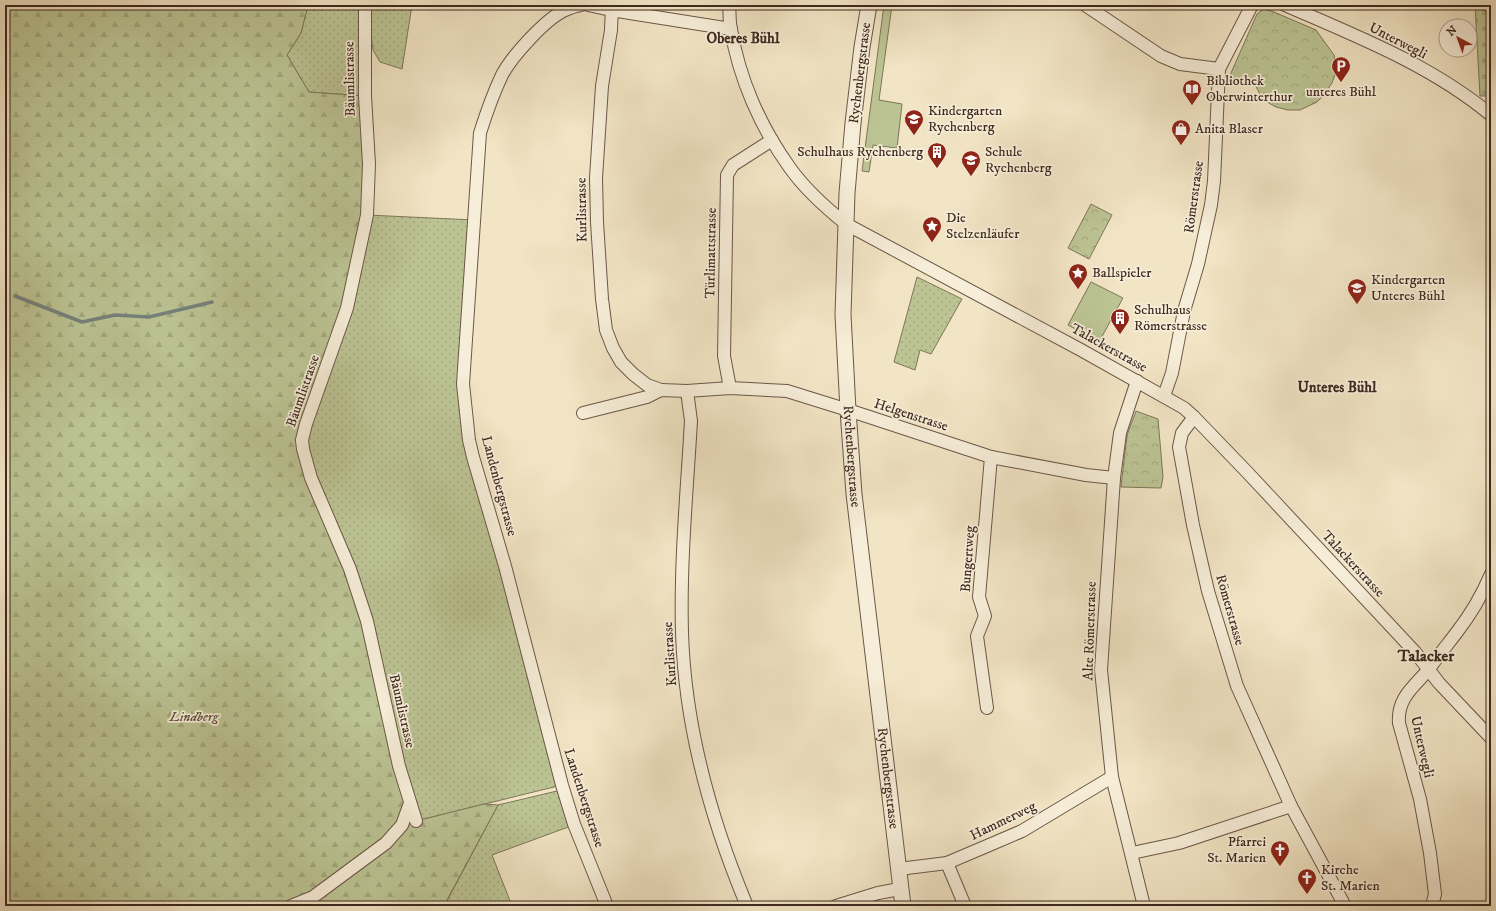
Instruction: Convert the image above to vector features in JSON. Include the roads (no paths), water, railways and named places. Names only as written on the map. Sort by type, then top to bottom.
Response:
[{"type":"street","name":"Bäumlistrasse","points":[[365,5],[365,96],[369,164],[367,215],[347,308],[306,424],[302,440],[311,478],[350,569],[367,621],[399,766],[416,821]]},
{"type":"street","name":"Landenbergstrasse","points":[[581,5],[562,11],[546,24],[524,46],[503,74],[489,105],[480,133],[463,384],[469,440],[505,566],[562,785],[574,824],[607,906]]},
{"type":"street","points":[[588,5],[731,29]]},
{"type":"street","name":"Talackerstrasse","points":[[729,5],[731,29],[739,62],[752,102],[772,140],[791,169],[814,194],[846,224],[1137,381],[1184,408],[1247,472],[1414,652],[1439,683],[1491,738]]},
{"type":"street","name":"Rychenbergstrasse","points":[[869,5],[853,123],[847,193],[844,315],[848,410],[854,494],[899,869],[902,906]]},
{"type":"street","points":[[1085,5],[1161,56],[1180,64],[1219,69]]},
{"type":"street","name":"Römerstrasse","points":[[1164,396],[1172,373],[1184,311],[1198,264],[1211,205],[1214,181],[1219,69],[1252,5]]},
{"type":"street","name":"Unterwegli","points":[[1285,5],[1375,44],[1451,85],[1464,93],[1491,115]]},
{"type":"street","name":"Kurlistrasse","points":[[612,8],[611,30],[602,86],[596,178],[597,222],[606,330],[612,348],[621,362],[647,385],[661,390]]},
{"type":"street","name":"Türlimattstrasse","points":[[730,388],[724,356],[727,175],[733,165],[772,140]]},
{"type":"street","name":"Alte Römerstrasse","points":[[1137,381],[1120,433],[1114,478],[1101,670],[1112,777],[1144,906]]},
{"type":"street","name":"Helgenstrasse","points":[[583,413],[648,397],[661,390],[687,391],[730,388],[787,391],[992,457],[1086,475],[1114,478]]},
{"type":"street","name":"Kurlistrasse","points":[[687,391],[691,421],[682,598],[684,669],[698,756],[712,812],[728,862],[747,906]]},
{"type":"street","name":"Römerstrasse","points":[[1194,417],[1182,433],[1179,447],[1193,525],[1208,590],[1237,686],[1291,806],[1345,906]]},
{"type":"street","name":"Bungertweg","points":[[987,708],[977,636],[985,616],[979,597],[992,457]]},
{"type":"street","name":"Unterwegli","points":[[1432,906],[1435,894],[1430,853],[1420,799],[1398,715],[1403,700],[1411,687],[1428,669],[1475,607],[1491,574]]},
{"type":"street","name":"Hammerweg","points":[[899,869],[947,863],[1022,831],[1112,777]]},
{"type":"street","points":[[291,906],[313,897],[386,843],[402,825],[410,803]]},
{"type":"street","points":[[1132,853],[1179,843],[1291,806]]},
{"type":"street","points":[[947,863],[965,906]]},
{"type":"street","points":[[836,906],[878,893],[900,889]]},
{"type":"waterway","points":[[15,296],[82,322],[115,315],[149,317],[212,302]]},
{"type":"place","name":"unteres Bühl","points":[[1341,83]]},
{"type":"place","name":"Bibliothek Oberwinterthur","points":[[1192,106]]},
{"type":"place","name":"Kindergarten Rychenberg","points":[[914,136]]},
{"type":"place","name":"Anita Blaser","points":[[1181,146]]},
{"type":"place","name":"Schulhaus Rychenberg","points":[[937,169]]},
{"type":"place","name":"Schule Rychenberg","points":[[971,177]]},
{"type":"place","name":"Die Stelzenläufer","points":[[932,243]]},
{"type":"place","name":"Ballspieler","points":[[1078,290]]},
{"type":"place","name":"Kindergarten Unteres Bühl","points":[[1357,305]]},
{"type":"place","name":"Schulhaus Römerstrasse","points":[[1120,335]]},
{"type":"place","name":"Pfarrei St. Marien","points":[[1280,867]]},
{"type":"place","name":"Kirche St. Marien","points":[[1307,895]]},
{"type":"district","name":"Oberes Bühl","points":[[743,38]]},
{"type":"district","name":"Unteres Bühl","points":[[1337,387]]},
{"type":"district","name":"Talacker","points":[[1426,656]]},
{"type":"park label","name":"Lindberg","points":[[194,717]]}]
